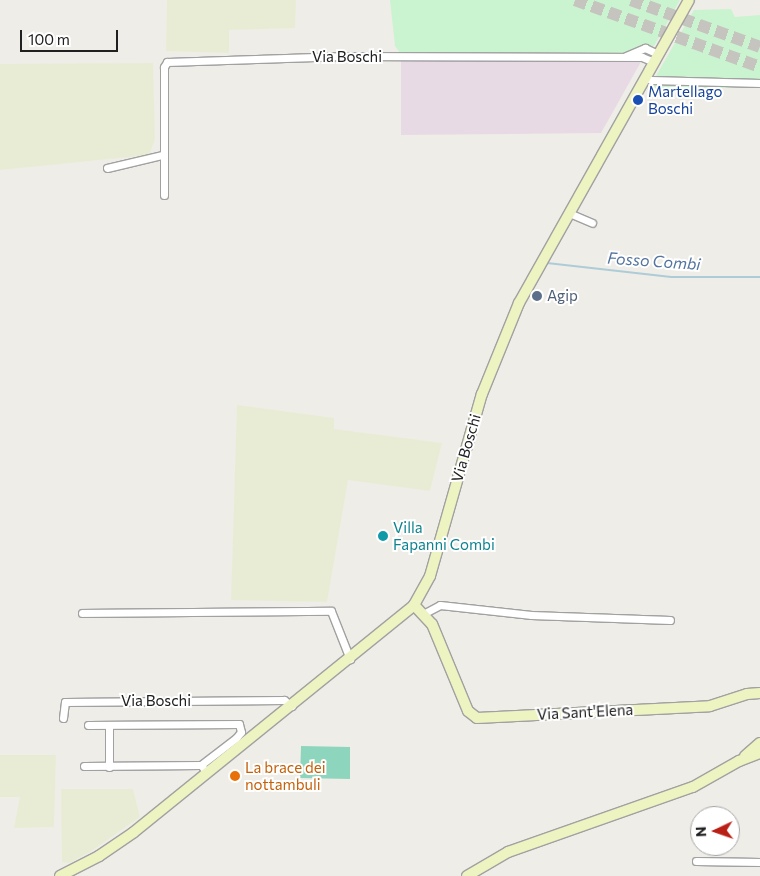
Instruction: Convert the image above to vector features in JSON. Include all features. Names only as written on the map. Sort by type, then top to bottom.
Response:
[{"type":"main road","name":"Via Boschi","points":[[60,876],[117,845],[204,769],[292,706],[414,606],[434,566],[496,354],[519,303],[690,0]]},
{"type":"main road","points":[[414,606],[423,614]]},
{"type":"main road","name":"Via Sant'Elena","points":[[423,614],[432,624],[468,710],[477,718],[710,706],[747,694],[760,693]]},
{"type":"main road","points":[[739,761],[760,743]]},
{"type":"main road","points":[[468,876],[508,852],[693,787],[739,761],[760,753]]},
{"type":"street","name":"Via Boschi","points":[[164,195],[162,156],[165,136],[164,67],[167,62],[242,62],[313,56],[656,58]]},
{"type":"street","points":[[645,77],[651,80],[760,83]]},
{"type":"street","points":[[108,168],[162,156]]},
{"type":"street","points":[[569,213],[592,223]]},
{"type":"street","points":[[423,614],[440,605],[531,615],[670,620]]},
{"type":"street","points":[[82,613],[331,611],[350,660]]},
{"type":"street","name":"Via Boschi","points":[[63,718],[65,702],[284,700],[292,706]]},
{"type":"street","name":"Via Boschi","points":[[88,725],[239,724],[241,732],[204,769]]},
{"type":"street","name":"Via Boschi","points":[[109,725],[109,767]]},
{"type":"street","points":[[84,766],[204,769]]},
{"type":"street","points":[[696,861],[760,862]]},
{"type":"shaded area","points":[[401,60],[642,60],[601,133],[401,135]]},
{"type":"green space","points":[[167,0],[296,0],[295,28],[229,30],[229,53],[166,51]]},
{"type":"green space","points":[[390,0],[680,0],[654,46],[640,46],[622,54],[401,54],[395,46]]},
{"type":"green space","points":[[731,9],[735,17],[760,15],[760,88],[649,88],[694,10]]},
{"type":"green space","points":[[153,63],[155,139],[149,155],[0,170],[0,64]]},
{"type":"green space","points":[[237,405],[334,418],[334,429],[442,443],[430,491],[348,480],[327,602],[231,600]]},
{"type":"green space","points":[[301,746],[350,747],[350,779],[300,778]]},
{"type":"green space","points":[[0,755],[56,755],[54,827],[14,828],[20,797],[0,797]]},
{"type":"green space","points":[[61,789],[133,789],[140,817],[90,852],[69,863],[62,862]]},
{"type":"waterway","name":"Fosso Combi","points":[[547,263],[671,277],[760,277]]},
{"type":"tunnel","points":[[575,0],[760,67]]},
{"type":"tunnel","points":[[631,0],[760,47]]},
{"type":"place","name":"Martellago Boschi","points":[[638,100]]},
{"type":"place","name":"Agip","points":[[537,296]]},
{"type":"place","name":"Villa Fapanni Combi","points":[[383,536]]},
{"type":"place","name":"La brace dei nottambuli","points":[[235,776]]}]
